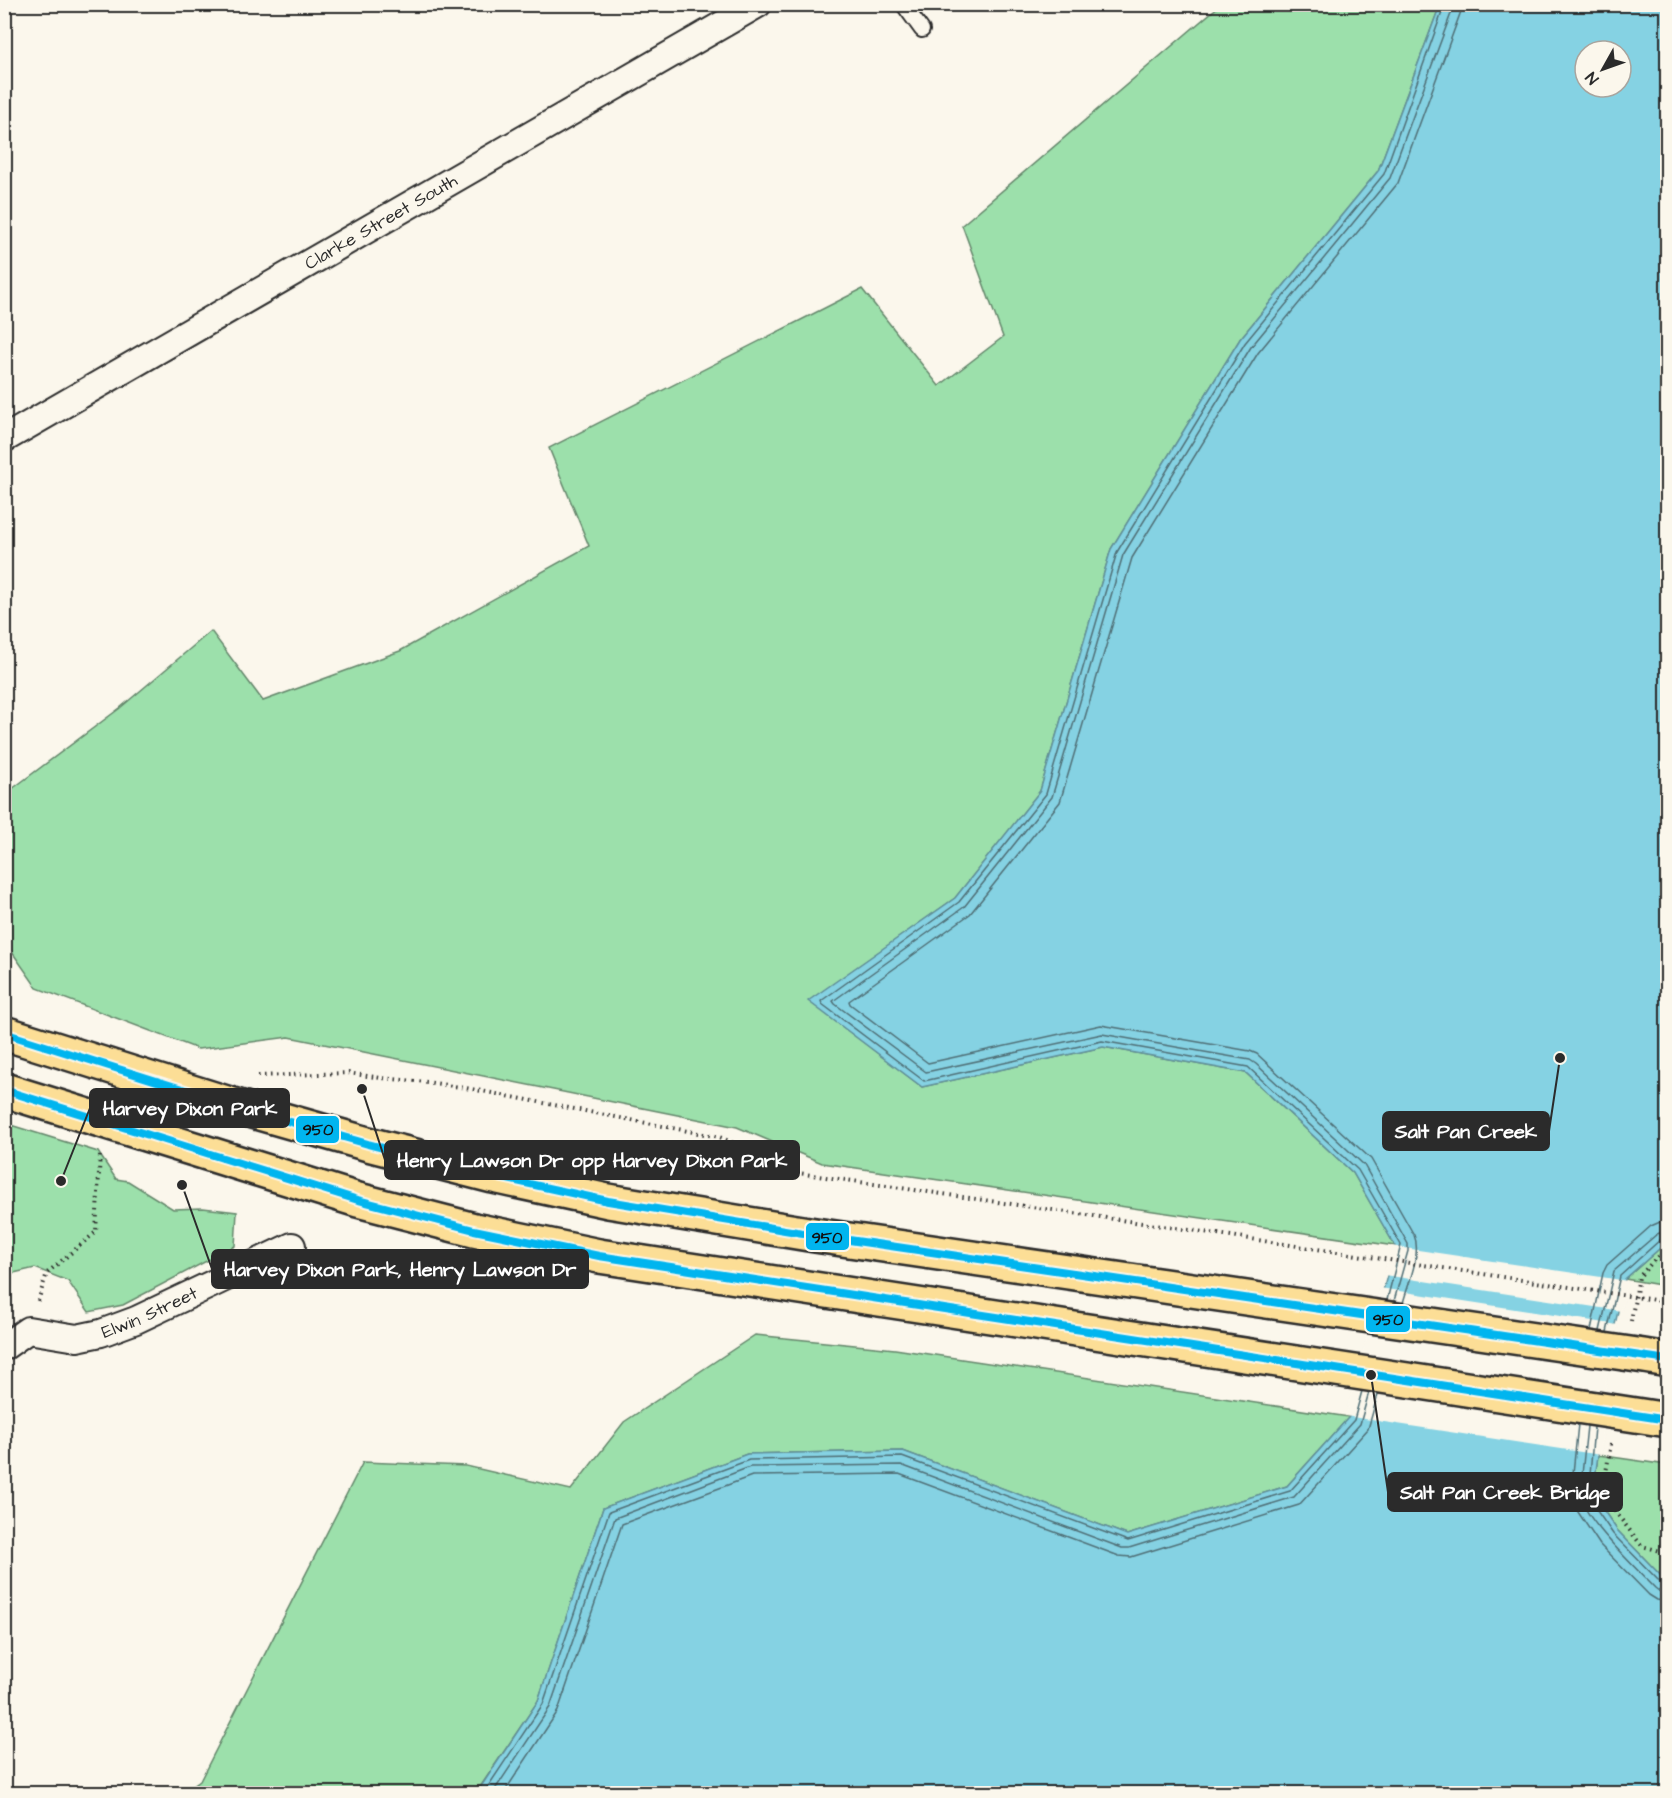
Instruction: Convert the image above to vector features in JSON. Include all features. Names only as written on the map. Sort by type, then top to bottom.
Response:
[{"type":"main road","points":[[4,1033],[357,1141],[493,1176],[608,1201],[814,1235],[1668,1360]]},
{"type":"main road","points":[[4,1090],[358,1200],[474,1230],[599,1256],[1668,1420]]},
{"type":"street","name":"Clarke Street South","points":[[4,439],[758,4]]},
{"type":"street","name":"Elwin Street","points":[[28,1330],[77,1338],[101,1334],[136,1320],[292,1246]]},
{"type":"street","points":[[4,1347],[28,1330]]},
{"type":"lane","points":[[903,4],[922,30]]},
{"type":"path","points":[[255,1076],[348,1072],[466,1088],[719,1137],[739,1145],[784,1170],[819,1177],[1668,1302]]},
{"type":"path","points":[[28,1330],[47,1273],[96,1232],[101,1119]]},
{"type":"green space","points":[[1220,5],[1440,5],[1378,171],[1240,339],[1111,549],[1040,791],[955,898],[809,1001],[922,1087],[1103,1047],[1246,1073],[1353,1173],[1395,1246],[822,1163],[737,1127],[289,1037],[198,1049],[37,988],[5,942],[4,795],[120,708],[211,631],[263,701],[400,651],[589,546],[549,448],[862,289],[939,386],[1003,337],[962,225]]},
{"type":"green space","points":[[4,1123],[98,1152],[116,1179],[128,1181],[173,1209],[203,1208],[237,1212],[235,1246],[123,1305],[89,1312],[68,1281],[35,1268],[5,1275]]},
{"type":"green space","points":[[1667,1242],[1667,1286],[1625,1279]]},
{"type":"green space","points":[[755,1335],[895,1349],[1349,1417],[1287,1486],[1127,1535],[903,1451],[747,1454],[603,1508],[538,1701],[476,1793],[182,1794],[200,1781],[363,1462],[466,1466],[571,1490],[624,1422]]},
{"type":"green space","points":[[1598,1455],[1667,1465],[1667,1582],[1617,1530],[1593,1495]]},
{"type":"water","points":[[1440,5],[1667,5],[1667,1242],[1625,1279],[1604,1375],[1593,1495],[1617,1530],[1667,1582],[1668,1777],[1659,1793],[476,1794],[538,1701],[603,1508],[747,1454],[903,1451],[1127,1535],[1287,1486],[1349,1417],[1395,1246],[1353,1173],[1246,1073],[1103,1047],[922,1087],[808,1001],[955,898],[1040,791],[1111,549],[1240,339],[1378,171]]},
{"type":"pier","points":[[1391,1246],[1628,1281],[1621,1311],[1384,1275]]},
{"type":"pier","points":[[1380,1288],[1618,1325],[1607,1375],[1601,1455],[1345,1416]]},
{"type":"transit line","name":"950","points":[[4,1033],[252,1111],[368,1144],[493,1176],[608,1201],[815,1235],[1668,1360]]},
{"type":"transit line","name":"950","points":[[4,1090],[358,1200],[474,1230],[599,1256],[1668,1420]]},
{"type":"place","name":"Salt Pan Creek","points":[[1560,1058]]},
{"type":"place","name":"Henry Lawson Dr opp Harvey Dixon Park","points":[[362,1089]]},
{"type":"place","name":"Harvey Dixon Park","points":[[61,1181]]},
{"type":"place","name":"Harvey Dixon Park, Henry Lawson Dr","points":[[182,1185]]},
{"type":"place","name":"Salt Pan Creek Bridge","points":[[1371,1375]]}]
